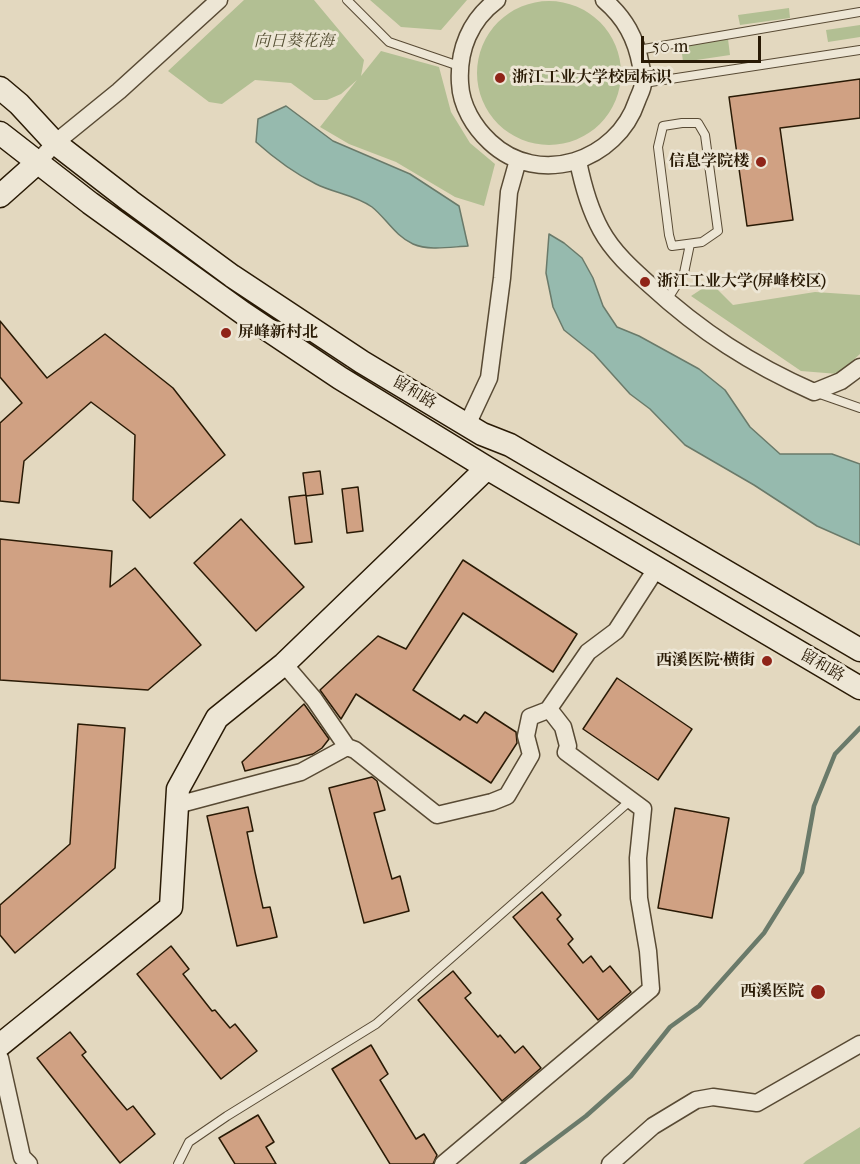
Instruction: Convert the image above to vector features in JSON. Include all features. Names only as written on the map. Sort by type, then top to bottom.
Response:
[{"type":"main road","name":"留和路","points":[[0,88],[19,104],[55,143],[130,201],[232,276],[362,362],[483,434],[510,445],[860,650]]},
{"type":"main road","name":"留和路","points":[[0,133],[37,163],[243,313],[340,378],[486,468],[859,688]]},
{"type":"main road","points":[[0,196],[37,163]]},
{"type":"main road","points":[[0,1045],[171,907],[178,789],[217,718],[284,664],[486,468]]},
{"type":"street","points":[[37,163],[55,143],[119,91],[219,0]]},
{"type":"street","points":[[497,0],[473,24],[464,44],[459,66],[460,90],[467,112],[480,132],[497,148],[518,159],[537,165],[558,165],[578,161],[596,153],[612,141],[625,126],[635,109],[644,83],[638,50],[631,31],[620,14],[604,0]]},
{"type":"street","points":[[467,425],[489,378],[502,278],[509,192],[518,159]]},
{"type":"street","points":[[578,161],[583,191],[602,232],[625,262],[666,300],[728,347],[772,373],[814,392],[841,381],[860,368]]},
{"type":"street","points":[[284,664],[314,699],[347,747],[355,750],[437,815],[492,802],[507,796],[531,755],[526,736],[530,717],[549,709],[588,652],[615,631],[657,569]]},
{"type":"street","points":[[443,1164],[651,989],[648,951],[639,898],[643,809],[566,752],[568,746],[563,727],[549,709]]},
{"type":"street","points":[[177,805],[301,772],[347,747]]},
{"type":"street","points":[[610,1164],[653,1126],[696,1100],[713,1097],[757,1103],[860,1044]]},
{"type":"street","points":[[0,1058],[22,1156],[29,1164]]},
{"type":"lane","points":[[347,0],[389,42],[459,66]]},
{"type":"lane","points":[[638,50],[860,12]]},
{"type":"lane","points":[[644,83],[860,50]]},
{"type":"lane","points":[[698,123],[705,135],[718,231],[702,242],[690,244],[672,246],[658,147],[663,126],[698,123]]},
{"type":"lane","points":[[666,300],[684,273],[690,244]]},
{"type":"lane","points":[[814,392],[860,408]]},
{"type":"lane","points":[[178,1164],[189,1142],[376,1024],[631,800]]},
{"type":"green space","name":"向日葵花海","points":[[244,0],[314,0],[364,60],[361,76],[381,51],[439,67],[451,112],[470,143],[495,164],[484,206],[455,197],[396,162],[349,144],[320,127],[357,80],[341,94],[327,100],[314,100],[291,83],[255,80],[222,104],[209,102],[168,71]]},
{"type":"green space","points":[[370,0],[467,0],[441,30],[401,27]]},
{"type":"green space","points":[[549,1],[577,6],[600,22],[616,45],[621,73],[616,101],[600,124],[577,140],[549,145],[521,140],[498,124],[482,101],[477,73],[482,45],[498,22],[521,6]]},
{"type":"green space","points":[[789,8],[790,18],[740,25],[738,15]]},
{"type":"green space","points":[[860,25],[860,37],[828,42],[826,30]]},
{"type":"green space","points":[[728,39],[730,55],[683,62],[681,45]]},
{"type":"green space","points":[[711,283],[733,305],[815,292],[860,295],[860,354],[838,374],[801,371],[691,296]]},
{"type":"green space","points":[[860,1127],[860,1164],[803,1164],[806,1161]]},
{"type":"water","points":[[286,106],[333,141],[410,174],[459,206],[468,246],[433,248],[413,244],[396,232],[372,207],[316,184],[278,160],[256,142],[258,119]]},
{"type":"water","points":[[549,234],[582,258],[593,278],[603,306],[617,327],[639,336],[699,369],[725,390],[750,427],[780,454],[832,454],[860,464],[860,545],[817,526],[754,485],[685,445],[650,409],[630,394],[594,354],[564,330],[553,307],[546,273]]},
{"type":"building","name":"信息学院楼","points":[[860,79],[860,118],[780,128],[793,220],[747,226],[729,97]]},
{"type":"building","points":[[0,321],[47,378],[105,334],[173,388],[225,455],[150,518],[133,500],[135,435],[91,402],[24,461],[19,503],[0,501],[0,423],[22,403],[0,377]]},
{"type":"building","points":[[320,471],[323,494],[306,496],[303,473]]},
{"type":"building","points":[[358,487],[363,531],[347,533],[342,489]]},
{"type":"building","points":[[306,495],[312,542],[295,544],[289,497]]},
{"type":"building","points":[[241,519],[304,587],[256,631],[194,563]]},
{"type":"building","points":[[0,539],[112,551],[110,587],[135,568],[201,645],[148,690],[0,680]]},
{"type":"building","points":[[463,560],[577,634],[553,672],[463,613],[413,690],[460,720],[464,715],[477,723],[485,712],[516,732],[517,743],[491,783],[356,694],[341,719],[320,690],[378,636],[406,649]]},
{"type":"building","points":[[617,678],[692,729],[658,780],[583,729]]},
{"type":"building","points":[[304,704],[329,739],[322,748],[313,754],[245,771],[242,762]]},
{"type":"building","points":[[78,724],[125,728],[115,868],[15,953],[0,935],[0,905],[70,844]]},
{"type":"building","points":[[372,777],[377,781],[385,810],[374,813],[387,861],[392,879],[400,876],[409,911],[364,923],[329,788]]},
{"type":"building","points":[[248,807],[253,831],[247,832],[263,908],[270,907],[277,937],[237,946],[207,816]]},
{"type":"building","points":[[675,808],[729,818],[712,918],[658,908]]},
{"type":"building","points":[[542,892],[561,915],[557,919],[573,939],[568,944],[583,963],[591,956],[603,972],[610,966],[631,992],[598,1020],[513,917]]},
{"type":"building","points":[[171,946],[189,969],[183,974],[212,1011],[215,1010],[230,1028],[235,1024],[257,1051],[221,1079],[137,974]]},
{"type":"building","points":[[453,971],[471,993],[465,998],[498,1037],[500,1035],[515,1053],[523,1046],[541,1068],[502,1101],[418,1000]]},
{"type":"building","points":[[70,1032],[86,1052],[82,1055],[116,1097],[127,1110],[133,1106],[155,1134],[120,1163],[37,1058]]},
{"type":"building","points":[[371,1045],[388,1074],[380,1080],[416,1139],[424,1134],[437,1155],[433,1164],[390,1164],[332,1069]]},
{"type":"building","points":[[258,1115],[274,1142],[266,1147],[276,1164],[235,1164],[219,1138]]},
{"type":"waterway","points":[[522,1164],[586,1116],[631,1076],[670,1027],[699,1006],[764,933],[802,872],[814,806],[835,754],[860,728]]},
{"type":"place","name":"浙江工业大学校园标识","points":[[500,78]]},
{"type":"place","name":"信息学院楼","points":[[761,162]]},
{"type":"place","name":"浙江工业大学(屏峰校区)","points":[[645,282]]},
{"type":"place","name":"屏峰新村北","points":[[226,333]]},
{"type":"place","name":"西溪医院·横街","points":[[767,661]]},
{"type":"place","name":"西溪医院","points":[[818,992]]}]
